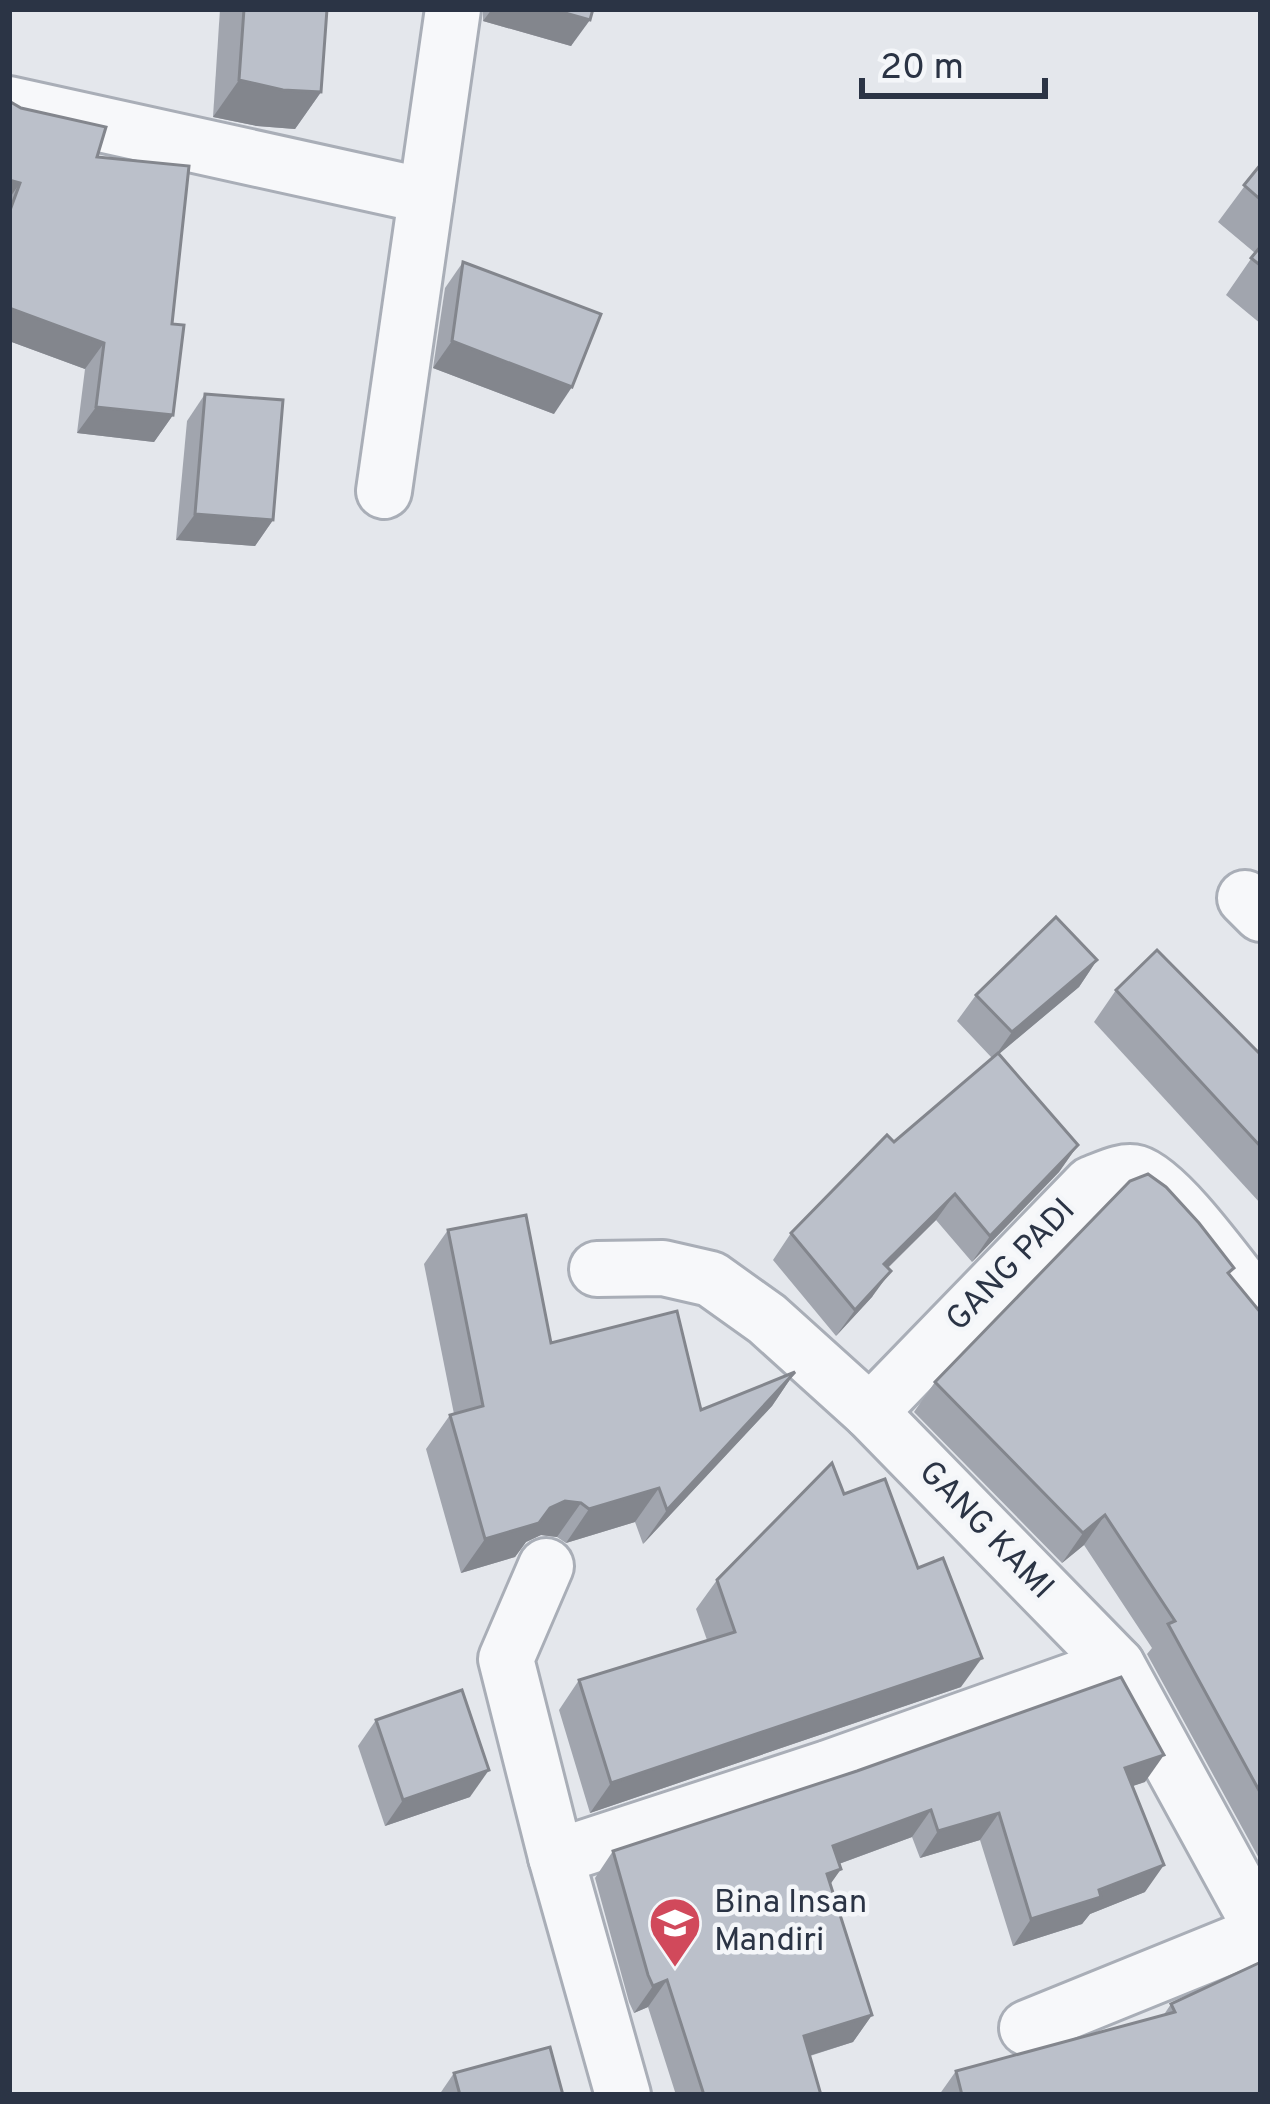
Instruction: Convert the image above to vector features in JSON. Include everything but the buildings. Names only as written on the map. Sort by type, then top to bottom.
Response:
[{"type":"street","points":[[384,491],[454,9]]},
{"type":"street","points":[[9,104],[427,196]]},
{"type":"street","name":"GANG PADI","points":[[870,1412],[1091,1184],[1113,1176],[1133,1171],[1158,1183],[1261,1308]]},
{"type":"street","name":"GANG KAMI","points":[[597,1269],[663,1268],[711,1279],[767,1319],[870,1412],[1117,1665],[1261,1931]]},
{"type":"street","points":[[546,1566],[506,1659],[623,2095]]},
{"type":"street","points":[[556,1857],[828,1768],[1117,1665]]},
{"type":"street","points":[[1027,2028],[1261,1931]]},
{"type":"place","name":"Bina Insan Mandiri","points":[[675,1969]]}]
